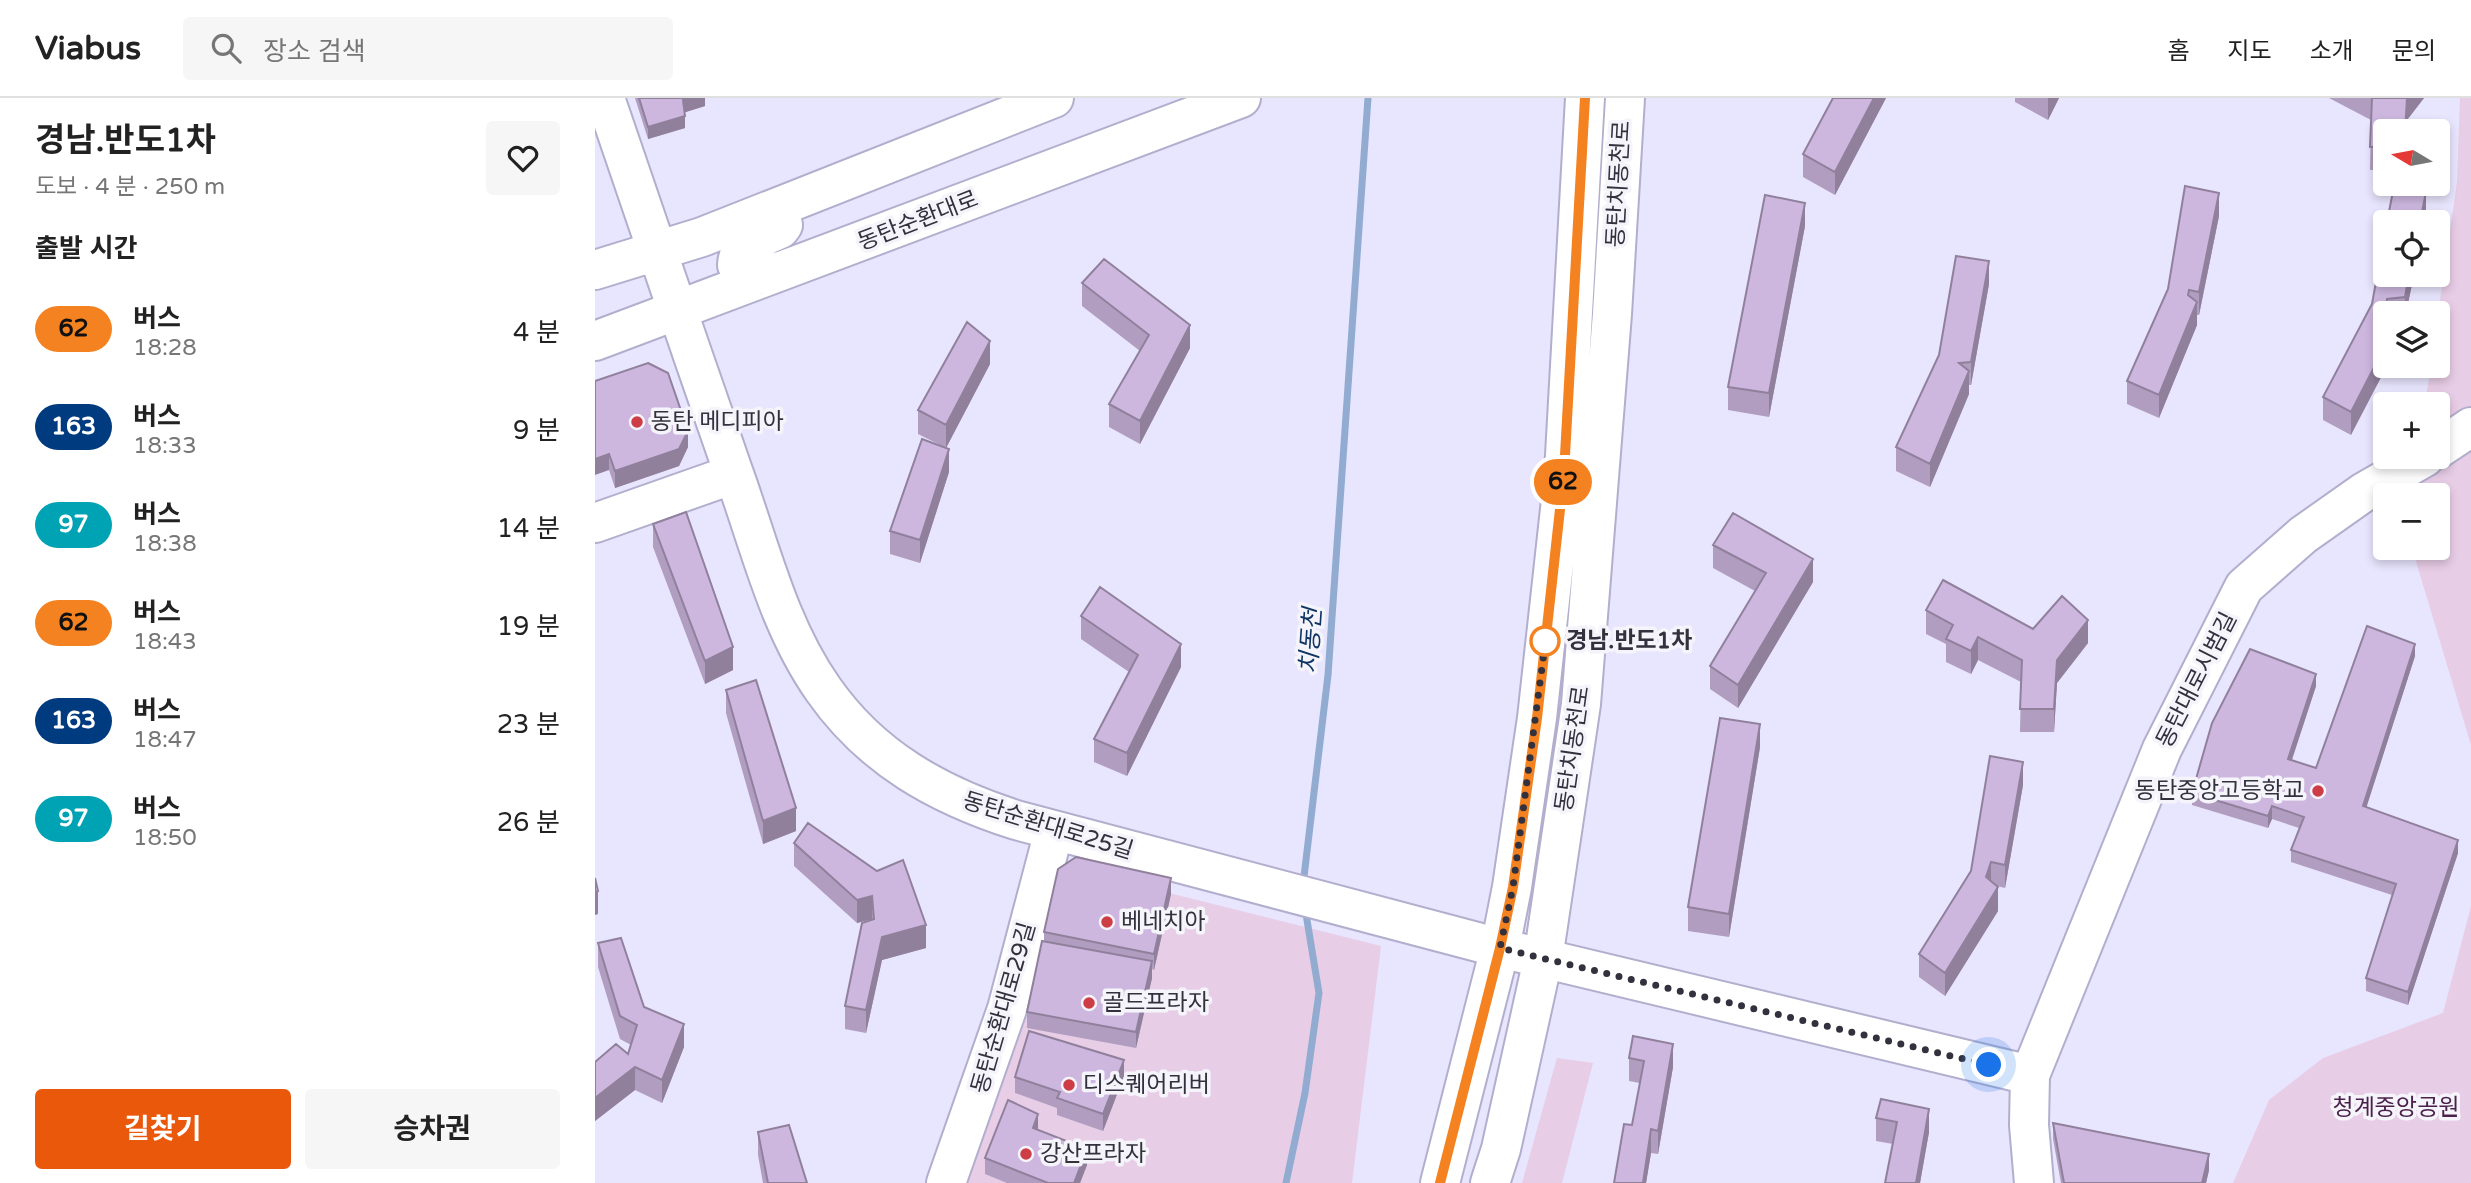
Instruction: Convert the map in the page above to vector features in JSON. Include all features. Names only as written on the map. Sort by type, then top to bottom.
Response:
[{"type":"street","name":"동탄순환대로25길","points":[[605,98],[675,310],[792,634],[823,689],[844,716],[895,764],[933,788],[975,807],[1054,831],[1543,959],[2030,1074]]},
{"type":"street","points":[[595,270],[657,253],[1054,98]]},
{"type":"street","name":"동탄순환대로","points":[[595,341],[1241,98]]},
{"type":"street","name":"동탄치동천로","points":[[1490,1183],[1501,1149],[1543,959],[1581,704],[1625,98]]},
{"type":"street","name":"동탄치동천로","points":[[1440,1183],[1513,887],[1535,731],[1564,473],[1578,104]]},
{"type":"street","points":[[795,267],[755,276],[743,272],[737,265],[737,255],[743,247],[780,229],[807,196]]},
{"type":"street","points":[[2450,441],[2471,427]]},
{"type":"street","name":"동탄대로시범길","points":[[2034,1183],[2029,1125],[2030,1074],[2162,750],[2244,587],[2303,535],[2364,492],[2404,469]]},
{"type":"street","points":[[595,523],[734,474]]},
{"type":"street","name":"동탄순환대로29길","points":[[946,1183],[1007,1009],[1054,831]]},
{"type":"green space","points":[[2460,98],[2471,98],[2471,745],[2416,560],[2450,560],[2450,483],[2410,483],[2425,469],[2450,469],[2450,392],[2427,392],[2429,378],[2450,378],[2450,301],[2440,301],[2442,287],[2450,287],[2450,231],[2457,182]]},
{"type":"green space","points":[[1057,865],[1381,946],[1352,1183],[954,1183]]},
{"type":"green space","name":"청계중앙공원","points":[[2471,906],[2471,1183],[2233,1183],[2269,1100],[2323,1058],[2443,1013]]},
{"type":"green space","points":[[1557,1058],[1593,1063],[1562,1183],[1522,1183]]},
{"type":"building","points":[[639,98],[690,98],[683,100],[685,116],[648,127]]},
{"type":"building","points":[[1833,98],[1874,98],[1835,172],[1803,154]]},
{"type":"building","points":[[2372,98],[2407,98],[2406,119],[2373,119],[2373,147],[2370,147]]},
{"type":"building","points":[[2185,186],[2219,193],[2199,292],[2189,290],[2188,295],[2197,302],[2159,395],[2127,381],[2168,289]]},
{"type":"building","points":[[1765,195],[1805,203],[1769,393],[1728,387]]},
{"type":"building","points":[[2392,196],[2425,196],[2422,210],[2389,210]]},
{"type":"building","points":[[1956,256],[1989,261],[1971,362],[1959,363],[1969,371],[1930,464],[1896,447],[1939,355]]},
{"type":"building","points":[[1104,259],[1190,325],[1140,421],[1109,404],[1149,335],[1082,283]]},
{"type":"building","points":[[2375,287],[2407,287],[2405,297],[2373,301],[2373,369],[2351,412],[2323,397],[2372,304]]},
{"type":"building","points":[[967,322],[990,341],[946,425],[918,410]]},
{"type":"building","name":"동탄 메디피아","points":[[648,363],[668,373],[688,431],[679,449],[615,471],[609,454],[595,459],[595,381]]},
{"type":"building","points":[[922,439],[949,449],[920,540],[890,531]]},
{"type":"building","points":[[686,512],[733,647],[705,661],[653,524]]},
{"type":"building","points":[[1733,513],[1813,559],[1738,685],[1710,666],[1766,573],[1713,545]]},
{"type":"building","points":[[1943,580],[2033,629],[2062,596],[2088,620],[2057,660],[2054,709],[2020,709],[2022,660],[1978,637],[1971,651],[1946,639],[1953,625],[1926,610]]},
{"type":"building","points":[[1100,587],[1181,644],[1127,753],[1094,739],[1138,655],[1081,616]]},
{"type":"building","points":[[2367,626],[2415,644],[2363,806],[2458,840],[2408,992],[2366,978],[2396,884],[2291,850],[2304,817],[2272,806],[2268,816],[2192,793],[2212,723],[2250,649],[2316,674],[2288,759],[2316,768]]},
{"type":"building","points":[[756,680],[796,808],[763,821],[726,690]]},
{"type":"building","points":[[1720,718],[1760,724],[1729,914],[1688,907]]},
{"type":"building","points":[[1990,756],[2023,762],[2005,865],[1991,862],[1986,877],[1998,887],[1945,973],[1919,954],[1971,871]]},
{"type":"building","points":[[808,823],[877,871],[903,860],[926,925],[882,937],[866,1010],[845,1006],[862,923],[874,919],[872,896],[857,900],[794,843]]},
{"type":"building","name":"베네치아","points":[[1076,857],[1171,878],[1154,954],[1044,932],[1058,869]]},
{"type":"building","points":[[621,938],[644,1007],[684,1024],[662,1080],[635,1067],[595,1098],[595,1062],[616,1044],[628,1054],[637,1025],[620,1016],[598,943]]},
{"type":"building","name":"골드프라자","points":[[1042,941],[1152,961],[1136,1032],[1027,1012]]},
{"type":"building","name":"디스퀘어리버","points":[[1029,1031],[1124,1060],[1103,1114],[1057,1098],[1060,1092],[1015,1077]]},
{"type":"building","points":[[1633,1036],[1673,1044],[1658,1131],[1651,1129],[1643,1183],[1614,1183],[1624,1124],[1632,1125],[1644,1061],[1629,1058]]},
{"type":"building","points":[[1881,1099],[1929,1109],[1916,1183],[1885,1183],[1897,1122],[1876,1118]]},
{"type":"building","name":"강산프라자","points":[[1008,1100],[1038,1114],[1033,1128],[1087,1149],[1074,1183],[1048,1183],[985,1158]]},
{"type":"building","points":[[2053,1123],[2209,1154],[2202,1183],[2064,1183]]},
{"type":"building","points":[[789,1125],[807,1183],[768,1183],[758,1132]]},
{"type":"waterway","name":"치동천","points":[[1303,885],[1328,675],[1368,98]]},
{"type":"waterway","name":"치동천","points":[[1286,1183],[1305,1093],[1319,993],[1305,908]]},
{"type":"bus line","name":"62","points":[[1440,1183],[1486,1007],[1513,887],[1537,718],[1564,473],[1585,98]]},
{"type":"place","name":"동탄 메디피아","points":[[637,422]]},
{"type":"place","name":"경남.반도1차","points":[[1545,641]]},
{"type":"place","name":"동탄중앙고등학교","points":[[2318,791]]},
{"type":"place","name":"베네치아","points":[[1107,922]]},
{"type":"place","name":"골드프라자","points":[[1089,1003]]},
{"type":"place","name":"디스퀘어리버","points":[[1069,1085]]},
{"type":"place","name":"강산프라자","points":[[1026,1154]]},
{"type":"route","points":[[1545,641],[1546,637],[1513,887],[1500,948],[1989,1065]]}]
